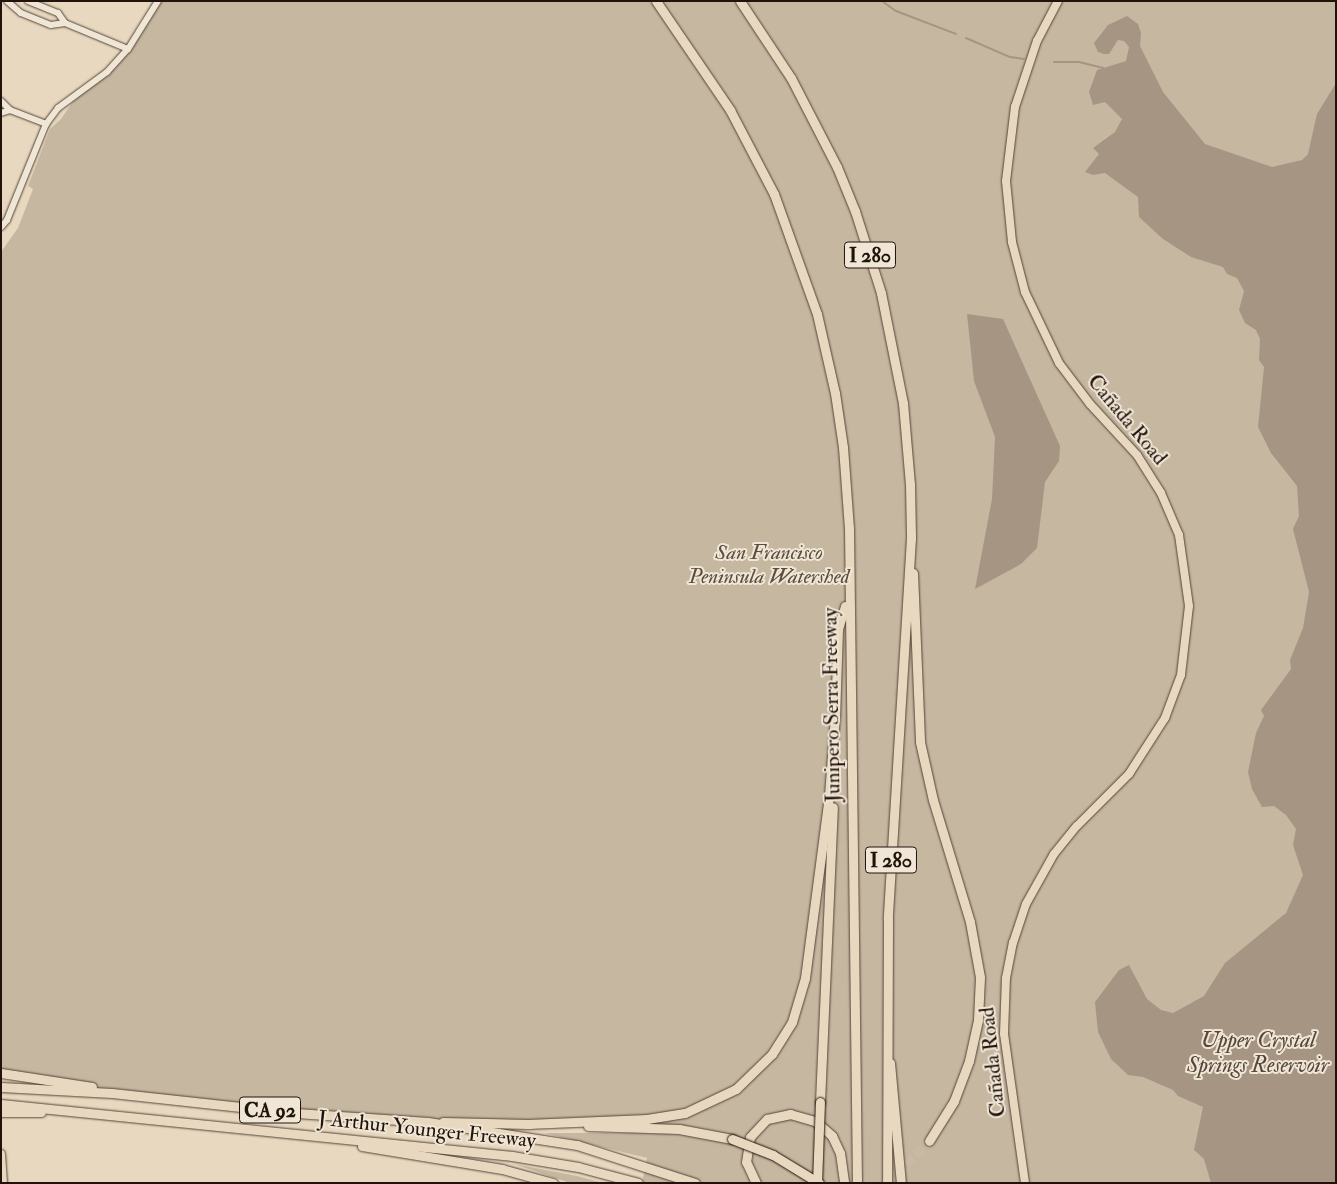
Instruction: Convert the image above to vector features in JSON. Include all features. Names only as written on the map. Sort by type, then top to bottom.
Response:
[{"type":"highway","name":"Junipero Serra Freeway","points":[[656,1],[720,95],[754,153],[784,220],[809,288],[830,366],[844,447],[849,528],[848,597],[857,1183]]},
{"type":"highway","name":"I 280","points":[[740,1],[771,46],[816,122],[855,211],[872,259],[890,330],[903,403],[910,484],[910,538],[890,872],[886,1026],[886,1183]]},
{"type":"highway","points":[[910,538],[920,742],[931,793],[972,928],[980,977],[978,1020],[969,1061],[954,1101],[929,1141]]},
{"type":"highway","points":[[818,1183],[838,630],[848,597]]},
{"type":"highway","points":[[526,1124],[657,1118],[685,1113],[730,1092],[772,1054],[792,1022],[805,978],[828,807],[835,715]]},
{"type":"highway","points":[[886,1026],[901,1183]]},
{"type":"highway","points":[[1,1073],[112,1094]]},
{"type":"highway","name":"J Arthur Younger Freeway","points":[[1,1087],[112,1094],[287,1112],[428,1122],[577,1146],[696,1183]]},
{"type":"highway","name":"J Arthur Younger Freeway","points":[[1,1104],[538,1159],[638,1183]]},
{"type":"highway","points":[[1,1112],[84,1111]]},
{"type":"highway","points":[[756,1183],[746,1162],[750,1137],[767,1119],[790,1114],[815,1121],[832,1136],[840,1153],[844,1183]]},
{"type":"highway","points":[[428,1122],[673,1129],[732,1139],[778,1157],[818,1183]]},
{"type":"highway","points":[[311,1135],[324,1140],[529,1175],[553,1183]]},
{"type":"highway","points":[[529,1175],[545,1183]]},
{"type":"main road","name":"Cañada Road","points":[[1025,1183],[1004,1034],[1005,987],[1013,943],[1030,896],[1054,854],[1077,826],[1129,774],[1165,718],[1181,675],[1189,606],[1179,535],[1161,493],[1137,454],[1090,404],[1059,363],[1028,300],[1012,242],[1006,181],[1015,107],[1037,41],[1058,1]]},
{"type":"main road","points":[[1,1154],[3,1183]]},
{"type":"street","points":[[7,1],[21,13],[51,26],[65,23]]},
{"type":"street","points":[[28,1],[58,13],[65,23],[128,48]]},
{"type":"street","points":[[1,227],[11,213],[46,124],[58,108],[107,72],[128,48],[158,1]]},
{"type":"street","points":[[1,101],[10,110],[46,124]]},
{"type":"street","points":[[1,112],[10,110]]},
{"type":"green space","name":"San Francisco Peninsula Watershed","points":[[158,1],[1336,1],[1336,1183],[642,1183],[647,1158],[544,1133],[653,1133],[657,1119],[456,1122],[112,1093],[1,1073],[1,252],[18,228],[33,189],[28,186],[50,129],[61,119],[80,91],[107,72],[128,49]]},
{"type":"green space","points":[[514,1164],[577,1176],[603,1183],[570,1183]]},
{"type":"water","name":"Upper Crystal Springs Reservoir","points":[[1127,16],[1138,24],[1141,33],[1140,46],[1163,92],[1205,144],[1272,167],[1302,160],[1308,154],[1317,114],[1336,83],[1336,1183],[1211,1183],[1204,1159],[1194,1150],[1203,1107],[1178,1096],[1173,1090],[1143,1077],[1128,1075],[1111,1059],[1098,1032],[1095,1002],[1119,970],[1129,965],[1147,999],[1161,1010],[1173,1013],[1204,996],[1225,963],[1286,913],[1303,875],[1293,845],[1296,829],[1286,815],[1274,806],[1262,807],[1252,789],[1248,772],[1256,733],[1264,716],[1261,710],[1291,669],[1290,660],[1303,628],[1309,592],[1293,529],[1299,516],[1297,486],[1271,453],[1258,427],[1264,367],[1259,360],[1260,339],[1256,330],[1245,323],[1239,310],[1244,291],[1237,278],[1227,274],[1223,267],[1191,257],[1163,239],[1139,217],[1138,197],[1105,173],[1093,175],[1085,172],[1099,154],[1093,148],[1115,132],[1122,119],[1105,102],[1093,105],[1089,92],[1097,70],[1126,61],[1129,47],[1124,41],[1118,40],[1109,54],[1104,54],[1098,52],[1094,43],[1108,25]]},
{"type":"water","points":[[967,314],[1003,319],[1060,446],[1059,461],[1045,482],[1037,548],[1021,564],[975,589],[992,499],[995,437],[974,381]]},
{"type":"waterway","points":[[882,1],[896,11],[956,34]]},
{"type":"waterway","points":[[966,38],[1010,57],[1024,59]]},
{"type":"waterway","points":[[1054,62],[1079,62],[1103,68]]},
{"type":"tunnel","points":[[887,1183],[929,1141]]}]
